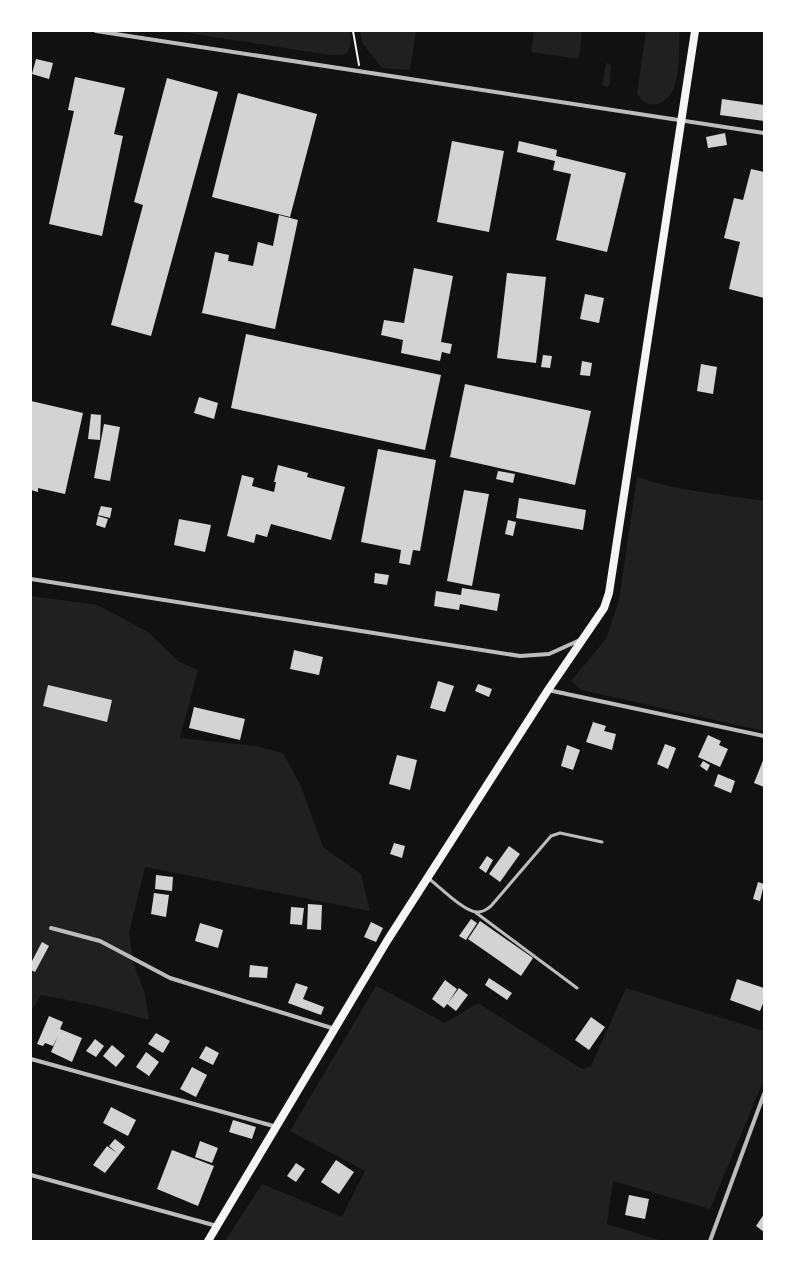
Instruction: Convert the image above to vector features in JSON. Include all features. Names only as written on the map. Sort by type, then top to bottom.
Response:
[{"type":"main road","points":[[208,1241],[388,941],[548,690],[604,608],[609,593],[695,31]]},
{"type":"street","points":[[96,31],[360,70],[764,133]]},
{"type":"street","points":[[31,579],[520,656],[549,654],[584,638]]},
{"type":"street","points":[[548,690],[764,736]]},
{"type":"street","points":[[51,928],[100,941],[170,978],[335,1030]]},
{"type":"street","points":[[31,1059],[277,1127]]},
{"type":"street","points":[[710,1241],[764,1094]]},
{"type":"street","points":[[31,1175],[217,1226]]},
{"type":"lane","points":[[475,912],[484,912],[491,906],[550,836],[560,833],[602,842]]},
{"type":"lane","points":[[428,878],[463,906],[475,912],[577,988]]},
{"type":"path","points":[[353,31],[360,70]]},
{"type":"shaded area","points":[[175,31],[350,31],[351,43],[347,53],[330,55]]},
{"type":"shaded area","points":[[360,31],[416,31],[410,70],[382,68],[363,44]]},
{"type":"shaded area","points":[[534,31],[582,31],[579,59],[531,52]]},
{"type":"shaded area","points":[[646,31],[680,31],[678,73],[675,84],[671,93],[665,100],[657,104],[648,104],[637,94]]},
{"type":"shaded area","points":[[606,63],[611,65],[610,84],[607,87],[602,85]]},
{"type":"shaded area","points":[[637,477],[668,486],[764,501],[764,731],[581,690],[571,681],[606,639],[619,600]]},
{"type":"shaded area","points":[[31,596],[98,605],[148,632],[178,661],[198,670],[180,738],[255,746],[283,753],[301,786],[323,847],[361,874],[370,911],[145,867],[129,933],[134,965],[145,994],[149,1020],[93,1005],[41,995],[31,1011]]},
{"type":"shaded area","points":[[376,986],[445,1023],[478,1003],[582,1069],[591,1066],[626,988],[764,1031],[764,1079],[710,1209],[613,1181],[607,1224],[662,1241],[225,1241],[262,1184],[342,1217],[365,1171],[290,1131]]},
{"type":"building","points":[[36,59],[53,63],[49,79],[32,74]]},
{"type":"building","points":[[75,77],[125,88],[114,134],[123,136],[102,236],[49,224],[74,111],[68,110]]},
{"type":"building","points":[[167,78],[218,92],[151,336],[111,325],[143,205],[134,202]]},
{"type":"building","points":[[238,93],[317,114],[290,217],[212,197]]},
{"type":"building","points":[[722,99],[764,105],[764,121],[720,115]]},
{"type":"building","points":[[725,133],[727,145],[708,148],[706,137]]},
{"type":"building","points":[[452,141],[504,151],[489,232],[437,222]]},
{"type":"building","points":[[519,141],[557,150],[556,156],[626,173],[607,252],[556,240],[571,174],[553,170],[555,161],[517,152]]},
{"type":"building","points":[[751,169],[764,172],[764,298],[729,289],[740,242],[724,238],[734,198],[743,200]]},
{"type":"building","points":[[279,215],[298,220],[275,329],[202,313],[215,252],[229,255],[228,261],[253,266],[258,242],[273,246]]},
{"type":"building","points":[[414,268],[453,276],[441,342],[452,344],[450,354],[442,352],[440,361],[401,353],[403,340],[381,335],[384,320],[404,323]]},
{"type":"building","points":[[507,273],[546,277],[536,363],[497,358]]},
{"type":"building","points":[[585,294],[604,298],[599,323],[580,319]]},
{"type":"building","points":[[246,334],[441,375],[425,450],[231,408]]},
{"type":"building","points":[[543,355],[552,356],[550,368],[541,367]]},
{"type":"building","points":[[582,361],[592,363],[590,376],[580,375]]},
{"type":"building","points":[[701,364],[717,367],[713,394],[697,391]]},
{"type":"building","points":[[465,384],[591,411],[575,485],[450,457]]},
{"type":"building","points":[[199,397],[218,403],[214,419],[194,413]]},
{"type":"building","points":[[31,401],[83,413],[65,494],[38,488],[38,492],[31,490]]},
{"type":"building","points":[[91,414],[101,415],[100,440],[88,439]]},
{"type":"building","points":[[104,424],[120,427],[110,481],[94,478]]},
{"type":"building","points":[[378,449],[436,460],[420,551],[413,550],[410,565],[399,563],[401,550],[361,542]]},
{"type":"building","points":[[278,465],[308,473],[307,477],[345,487],[331,540],[271,524],[267,537],[256,534],[254,543],[227,536],[242,475],[254,478],[252,486],[274,492],[276,482],[274,482]]},
{"type":"building","points":[[498,471],[515,474],[513,483],[496,479]]},
{"type":"building","points":[[464,490],[489,494],[472,586],[447,581]]},
{"type":"building","points":[[519,498],[586,510],[583,530],[516,518]]},
{"type":"building","points":[[101,506],[112,508],[110,518],[98,515]]},
{"type":"building","points":[[98,516],[108,519],[105,528],[96,525]]},
{"type":"building","points":[[179,519],[211,525],[205,552],[174,545]]},
{"type":"building","points":[[508,520],[516,522],[513,536],[505,534]]},
{"type":"building","points":[[375,573],[389,575],[387,585],[374,583]]},
{"type":"building","points":[[462,588],[500,594],[497,611],[460,604],[459,610],[434,606],[436,591],[461,595]]},
{"type":"building","points":[[294,650],[323,657],[319,675],[290,669]]},
{"type":"building","points":[[438,681],[454,686],[445,712],[430,708]]},
{"type":"building","points":[[478,684],[492,689],[489,697],[475,691]]},
{"type":"building","points":[[48,685],[112,700],[107,722],[43,706]]},
{"type":"building","points":[[194,707],[245,719],[240,740],[189,728]]},
{"type":"building","points":[[593,722],[606,726],[604,731],[616,734],[612,750],[586,742]]},
{"type":"building","points":[[708,735],[721,741],[719,745],[728,749],[720,767],[698,757]]},
{"type":"building","points":[[665,744],[676,748],[668,769],[657,764]]},
{"type":"building","points":[[567,745],[580,750],[573,770],[561,766]]},
{"type":"building","points":[[397,755],[417,760],[410,790],[389,784]]},
{"type":"building","points":[[764,758],[764,787],[754,783]]},
{"type":"building","points":[[703,761],[710,765],[707,771],[700,766]]},
{"type":"building","points":[[718,774],[735,781],[731,793],[714,786]]},
{"type":"building","points":[[394,843],[405,846],[402,858],[390,854]]},
{"type":"building","points":[[509,846],[520,854],[500,882],[489,874]]},
{"type":"building","points":[[487,856],[493,860],[486,873],[479,868]]},
{"type":"building","points":[[156,875],[173,877],[172,891],[155,889]]},
{"type":"building","points":[[758,882],[764,884],[760,901],[753,899]]},
{"type":"building","points":[[154,893],[169,895],[166,917],[151,914]]},
{"type":"building","points":[[308,904],[322,905],[321,930],[307,929]]},
{"type":"building","points":[[291,907],[304,908],[302,925],[290,924]]},
{"type":"building","points":[[471,919],[477,923],[466,940],[459,936]]},
{"type":"building","points":[[480,921],[533,958],[521,976],[468,939]]},
{"type":"building","points":[[371,922],[383,928],[376,942],[364,937]]},
{"type":"building","points":[[200,923],[223,930],[218,948],[195,941]]},
{"type":"building","points":[[42,942],[49,946],[35,972],[31,970],[31,963]]},
{"type":"building","points":[[250,965],[268,967],[267,978],[249,977]]},
{"type":"building","points":[[489,978],[512,993],[507,1000],[485,985]]},
{"type":"building","points":[[737,979],[764,988],[764,1001],[760,1011],[730,1000]]},
{"type":"building","points":[[445,980],[457,989],[448,1003],[459,988],[468,995],[456,1011],[447,1004],[444,1008],[432,999]]},
{"type":"building","points":[[296,983],[308,987],[303,999],[324,1007],[321,1015],[288,1003]]},
{"type":"building","points":[[49,1016],[63,1022],[60,1029],[82,1038],[72,1062],[51,1052],[58,1036],[53,1046],[45,1043],[43,1046],[37,1044]]},
{"type":"building","points":[[591,1017],[605,1027],[589,1050],[575,1040]]},
{"type":"building","points":[[156,1033],[170,1041],[163,1053],[148,1044]]},
{"type":"building","points":[[95,1039],[104,1046],[96,1057],[86,1051]]},
{"type":"building","points":[[112,1045],[125,1056],[116,1067],[103,1056]]},
{"type":"building","points":[[206,1046],[219,1053],[213,1065],[199,1058]]},
{"type":"building","points":[[146,1052],[159,1062],[149,1076],[136,1067]]},
{"type":"building","points":[[192,1067],[207,1075],[196,1097],[180,1089]]},
{"type":"building","points":[[111,1107],[136,1120],[128,1136],[103,1123]]},
{"type":"building","points":[[233,1120],[256,1127],[252,1139],[229,1132]]},
{"type":"building","points":[[115,1139],[125,1147],[105,1173],[93,1165],[107,1146],[117,1153],[109,1146]]},
{"type":"building","points":[[200,1141],[218,1148],[212,1163],[195,1157]]},
{"type":"building","points":[[172,1150],[214,1166],[198,1206],[157,1189]]},
{"type":"building","points":[[336,1160],[354,1172],[339,1194],[321,1182]]},
{"type":"building","points":[[296,1163],[305,1169],[296,1182],[287,1176]]},
{"type":"building","points":[[629,1195],[649,1199],[645,1219],[625,1215]]},
{"type":"building","points":[[764,1214],[764,1232],[756,1226]]}]
